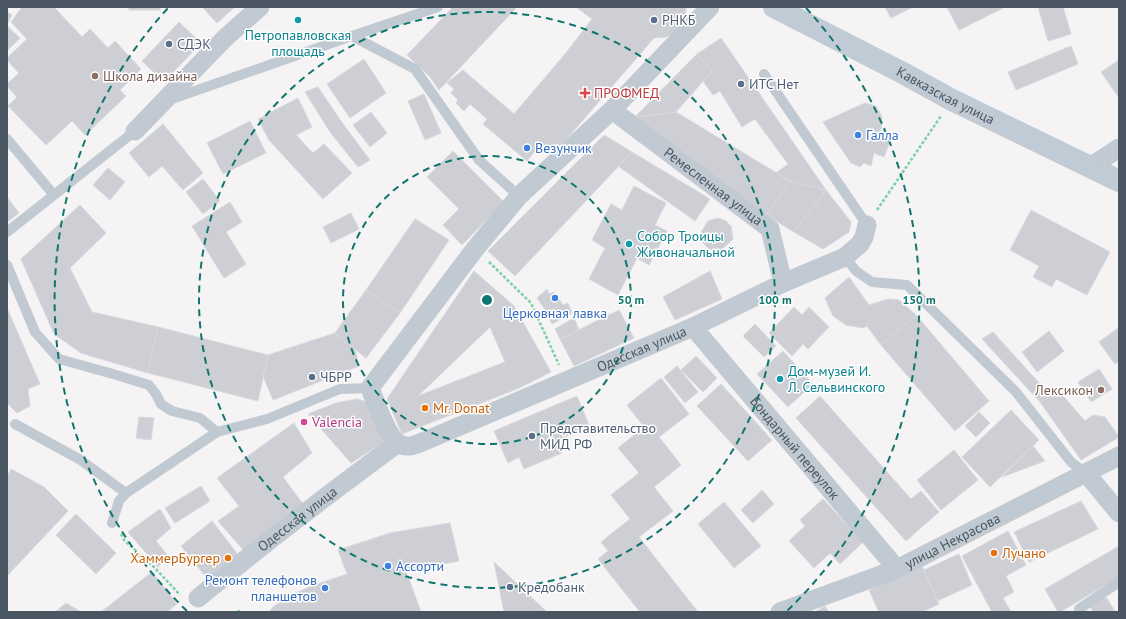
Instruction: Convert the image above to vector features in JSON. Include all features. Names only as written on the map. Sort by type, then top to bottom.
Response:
[{"type":"main road","name":"Кавказская улица","points":[[774,7],[901,72],[952,100],[1119,181]]},
{"type":"street","points":[[135,131],[225,38],[260,7]]},
{"type":"street","points":[[398,444],[390,435],[370,388],[475,249],[519,196],[612,110],[710,7]]},
{"type":"street","name":"Ремесленная улица","points":[[612,110],[770,229],[782,283]]},
{"type":"street","points":[[1090,167],[1119,148]]},
{"type":"street","name":"Одесская улица","points":[[198,598],[255,550],[398,444],[407,447],[427,440],[566,382],[692,328],[782,283],[845,257],[862,240],[867,225]]},
{"type":"street","name":"Бондарный переулок","points":[[692,328],[897,569]]},
{"type":"street","name":"улица Некрасова","points":[[780,612],[897,569],[1119,456]]},
{"type":"street","points":[[1086,473],[1119,513]]},
{"type":"lane","points":[[161,103],[438,7]]},
{"type":"lane","points":[[352,36],[415,69],[479,160],[519,196]]},
{"type":"lane","points":[[764,74],[867,225]]},
{"type":"lane","points":[[7,232],[135,131]]},
{"type":"lane","points":[[7,139],[54,195]]},
{"type":"lane","points":[[845,257],[856,271],[872,282],[907,285],[1016,392],[1071,462],[1086,473]]},
{"type":"lane","points":[[7,265],[35,332],[59,359],[149,385],[156,394],[160,404],[172,411],[200,418],[217,432]]},
{"type":"lane","points":[[112,523],[119,501],[126,492],[217,432],[267,419],[340,389],[370,388]]},
{"type":"lane","points":[[16,424],[79,458],[126,492]]},
{"type":"lane","points":[[1079,609],[1119,582]]},
{"type":"path","points":[[867,225],[952,100]]},
{"type":"path","points":[[475,249],[531,303],[566,382]]},
{"type":"path","points":[[112,523],[124,540],[154,567],[183,597],[198,598]]},
{"type":"building","points":[[22,7],[54,7],[82,37],[90,29],[108,48],[115,41],[141,69],[120,90],[126,96],[85,135],[72,121],[46,145],[8,106],[17,97],[7,86],[7,84],[19,73],[7,60],[7,58],[27,39],[11,22]]},
{"type":"building","points":[[129,7],[160,7],[160,10],[129,10]]},
{"type":"building","points":[[202,7],[235,7],[217,23]]},
{"type":"building","points":[[453,7],[517,7],[439,90],[430,77],[407,55]]},
{"type":"building","points":[[576,7],[686,7],[686,9],[684,24],[677,33],[666,37],[654,38],[557,150],[551,145],[545,153],[538,147],[527,161],[483,124],[487,119],[470,104],[464,111],[456,103],[458,100],[451,93],[454,89],[447,83],[463,70],[514,114],[565,54],[592,19]]},
{"type":"building","points":[[885,7],[913,7],[891,18]]},
{"type":"building","points":[[947,7],[1005,7],[959,30]]},
{"type":"building","points":[[1038,7],[1063,7],[1071,34],[1048,41]]},
{"type":"building","points":[[7,12],[12,15],[7,24]]},
{"type":"building","points":[[179,22],[201,43],[164,82],[142,61]]},
{"type":"building","points":[[7,26],[20,38],[8,50],[7,49]]},
{"type":"building","points":[[721,38],[826,190],[790,181],[776,173],[788,164],[755,119],[742,127],[720,91],[713,95],[703,81],[712,71],[697,54]]},
{"type":"building","points":[[1071,46],[1078,64],[1016,90],[1008,72]]},
{"type":"building","points":[[697,54],[712,71],[676,112],[635,117]]},
{"type":"building","points":[[364,59],[386,93],[350,118],[327,84]]},
{"type":"building","points":[[1119,60],[1119,98],[1101,72]]},
{"type":"building","points":[[318,87],[370,160],[358,167],[330,132],[305,92]]},
{"type":"building","points":[[424,94],[441,133],[425,140],[408,101]]},
{"type":"building","points":[[298,98],[312,127],[296,135],[313,153],[324,144],[352,173],[323,199],[269,140],[258,119]]},
{"type":"building","name":"Галла","points":[[865,103],[876,106],[882,117],[881,129],[878,134],[892,136],[884,157],[874,153],[871,166],[864,163],[860,167],[851,163],[823,122]]},
{"type":"building","points":[[371,112],[387,133],[370,147],[353,125]]},
{"type":"building","points":[[676,112],[790,181],[766,215],[635,117]]},
{"type":"building","points":[[250,121],[266,153],[223,174],[207,143]]},
{"type":"building","points":[[163,124],[203,173],[183,190],[162,166],[149,177],[129,153]]},
{"type":"building","points":[[604,135],[632,152],[515,276],[488,251]]},
{"type":"building","points":[[453,151],[504,202],[462,245],[443,225],[459,209],[427,177]]},
{"type":"building","points":[[632,152],[710,199],[695,221],[618,166]]},
{"type":"building","points":[[108,168],[125,182],[110,200],[93,185]]},
{"type":"building","points":[[203,179],[220,201],[203,214],[186,192]]},
{"type":"building","points":[[790,181],[826,190],[794,232],[766,215]]},
{"type":"building","name":"Собор Троицы Живоначальной","points":[[634,186],[666,203],[655,225],[667,231],[649,265],[637,258],[618,295],[589,279],[605,248],[592,240],[611,204],[622,210]]},
{"type":"building","points":[[826,190],[851,222],[849,232],[823,249],[794,232]]},
{"type":"building","points":[[7,197],[19,213],[7,222]]},
{"type":"building","points":[[230,202],[242,222],[226,232],[246,264],[224,278],[192,226]]},
{"type":"building","points":[[80,205],[106,233],[70,268],[92,312],[158,327],[148,373],[81,353],[54,334],[21,259]]},
{"type":"building","points":[[1031,210],[1110,252],[1087,295],[1056,279],[1052,287],[1033,277],[1039,266],[1010,250]]},
{"type":"building","points":[[351,213],[359,229],[331,243],[323,227]]},
{"type":"building","points":[[718,218],[726,221],[731,226],[733,239],[720,251],[709,249],[702,242],[701,232],[708,221]]},
{"type":"building","points":[[415,219],[449,240],[400,313],[366,290]]},
{"type":"building","points":[[474,271],[514,306],[551,372],[517,389],[402,434],[387,399]],"holes":[[[490,327],[505,362],[418,396]]]},
{"type":"building","points":[[710,271],[722,299],[675,320],[663,297]]},
{"type":"building","points":[[849,277],[869,305],[888,299],[899,300],[916,315],[881,345],[867,326],[863,328],[846,325],[833,316],[825,298]]},
{"type":"building","points":[[547,289],[549,294],[554,292],[563,305],[568,303],[572,313],[552,324],[546,311],[537,298]]},
{"type":"building","points":[[366,290],[400,313],[366,358],[335,333]]},
{"type":"building","points":[[794,307],[802,315],[809,307],[829,327],[808,349],[803,344],[792,356],[769,333]]},
{"type":"building","points":[[7,308],[40,384],[28,389],[30,406],[17,413],[7,403]]},
{"type":"building","points":[[619,310],[634,338],[574,366],[560,339]]},
{"type":"building","points":[[916,315],[989,401],[955,431],[881,345]]},
{"type":"building","points":[[574,318],[579,330],[560,339],[555,329]]},
{"type":"building","points":[[755,324],[776,346],[764,357],[743,336]]},
{"type":"building","points":[[158,327],[268,355],[258,401],[148,373]]},
{"type":"building","points":[[1118,328],[1119,361],[1115,364],[1099,342]]},
{"type":"building","points":[[1049,331],[1064,351],[1037,372],[1022,352]]},
{"type":"building","points":[[993,332],[1050,395],[1040,402],[982,339]]},
{"type":"building","points":[[335,333],[355,349],[359,366],[273,400],[263,376],[268,355]]},
{"type":"building","points":[[783,351],[813,384],[788,407],[757,374]]},
{"type":"building","points":[[696,356],[717,378],[703,392],[681,370]]},
{"type":"building","points":[[677,366],[698,392],[685,403],[664,377]]},
{"type":"building","points":[[1099,369],[1112,389],[1091,402],[1078,382]]},
{"type":"building","points":[[661,378],[689,414],[659,437],[681,465],[654,487],[673,511],[639,537],[698,612],[640,612],[598,559],[608,551],[601,542],[630,519],[611,495],[639,473],[618,448],[644,427],[627,405]]},
{"type":"building","points":[[721,384],[772,440],[748,461],[697,406]]},
{"type":"building","points":[[1058,390],[1085,421],[1093,415],[1105,417],[1119,437],[1081,460],[1040,402]]},
{"type":"building","name":"Представительство МИД РФ","points":[[577,396],[589,425],[557,441],[562,453],[524,469],[519,457],[508,463],[494,431]]},
{"type":"building","points":[[820,396],[911,499],[921,491],[939,512],[906,541],[796,418]]},
{"type":"building","points":[[357,399],[364,401],[371,406],[385,441],[351,463],[308,414],[336,403]]},
{"type":"building","points":[[1011,410],[1039,440],[990,487],[962,457]]},
{"type":"building","points":[[979,412],[990,423],[976,437],[965,426]]},
{"type":"building","points":[[139,417],[154,418],[151,440],[136,438]]},
{"type":"building","points":[[294,423],[312,453],[283,477],[306,508],[245,552],[218,521],[239,506],[217,478]]},
{"type":"building","points":[[1033,446],[1045,461],[1002,477]]},
{"type":"building","points":[[954,450],[978,480],[941,510],[917,480]]},
{"type":"building","points":[[11,469],[44,487],[68,511],[7,576],[7,477]]},
{"type":"building","points":[[201,486],[210,501],[175,523],[165,508]]},
{"type":"building","points":[[762,490],[774,504],[753,523],[741,510]]},
{"type":"building","points":[[823,499],[863,542],[840,564],[830,553],[814,568],[789,541],[805,526],[800,520]]},
{"type":"building","points":[[1081,501],[1098,529],[1029,562],[1014,532]]},
{"type":"building","points":[[724,502],[761,546],[734,568],[698,524]]},
{"type":"building","points":[[160,509],[171,528],[156,541],[169,557],[158,567],[128,532]]},
{"type":"building","points":[[76,514],[116,553],[96,574],[56,535]]},
{"type":"building","points":[[212,521],[239,556],[209,581],[181,546]]},
{"type":"building","name":"Ассорти","points":[[450,523],[459,561],[406,571],[421,612],[269,612],[273,607],[291,595],[347,574],[338,550],[390,533]]},
{"type":"building","points":[[1008,531],[1026,565],[1006,576],[1014,592],[1003,598],[1011,612],[992,612],[962,556]]},
{"type":"building","points":[[1119,546],[1119,577],[1058,612],[1045,589]]},
{"type":"building","points":[[959,554],[972,585],[937,601],[924,570]]},
{"type":"building","name":"Кредобанк","points":[[494,562],[547,612],[504,612]]},
{"type":"building","points":[[922,566],[939,604],[922,612],[879,612],[869,590]]},
{"type":"building","points":[[152,572],[177,604],[167,612],[101,612]]},
{"type":"building","points":[[1106,597],[1115,611],[1094,612],[1090,607]]},
{"type":"building","points":[[66,603],[81,612],[55,612]]},
{"type":"building","points":[[825,606],[829,612],[815,612]]},
{"type":"place","name":"Петропавловская площадь","points":[[298,20]]},
{"type":"place","name":"РНКБ","points":[[654,20]]},
{"type":"place","name":"СДЭК","points":[[169,44]]},
{"type":"place","name":"Школа дизайна","points":[[95,76]]},
{"type":"place","name":"ИТС Нет","points":[[741,84]]},
{"type":"place","name":"ПРОФМЕД","points":[[585,93]]},
{"type":"place","name":"Галла","points":[[858,135]]},
{"type":"place","name":"Везунчик","points":[[527,148]]},
{"type":"place","name":"Собор Троицы Живоначальной","points":[[629,244]]},
{"type":"place","name":"Церковная лавка","points":[[555,298]]},
{"type":"place","name":"ЧБРР","points":[[312,377]]},
{"type":"place","name":"Дом-музей И. Л. Сельвинского","points":[[780,379]]},
{"type":"place","name":"Лексикон","points":[[1101,390]]},
{"type":"place","name":"Mr. Donat","points":[[425,408]]},
{"type":"place","name":"Valencia","points":[[304,422]]},
{"type":"place","name":"Представительство МИД РФ","points":[[532,436]]},
{"type":"place","name":"Лучано","points":[[994,553]]},
{"type":"place","name":"ХаммерБургер","points":[[228,558]]},
{"type":"place","name":"Ассорти","points":[[388,566]]},
{"type":"place","name":"Кредобанк","points":[[510,587]]},
{"type":"place","name":"Ремонт телефонов планшетов","points":[[325,588]]}]
